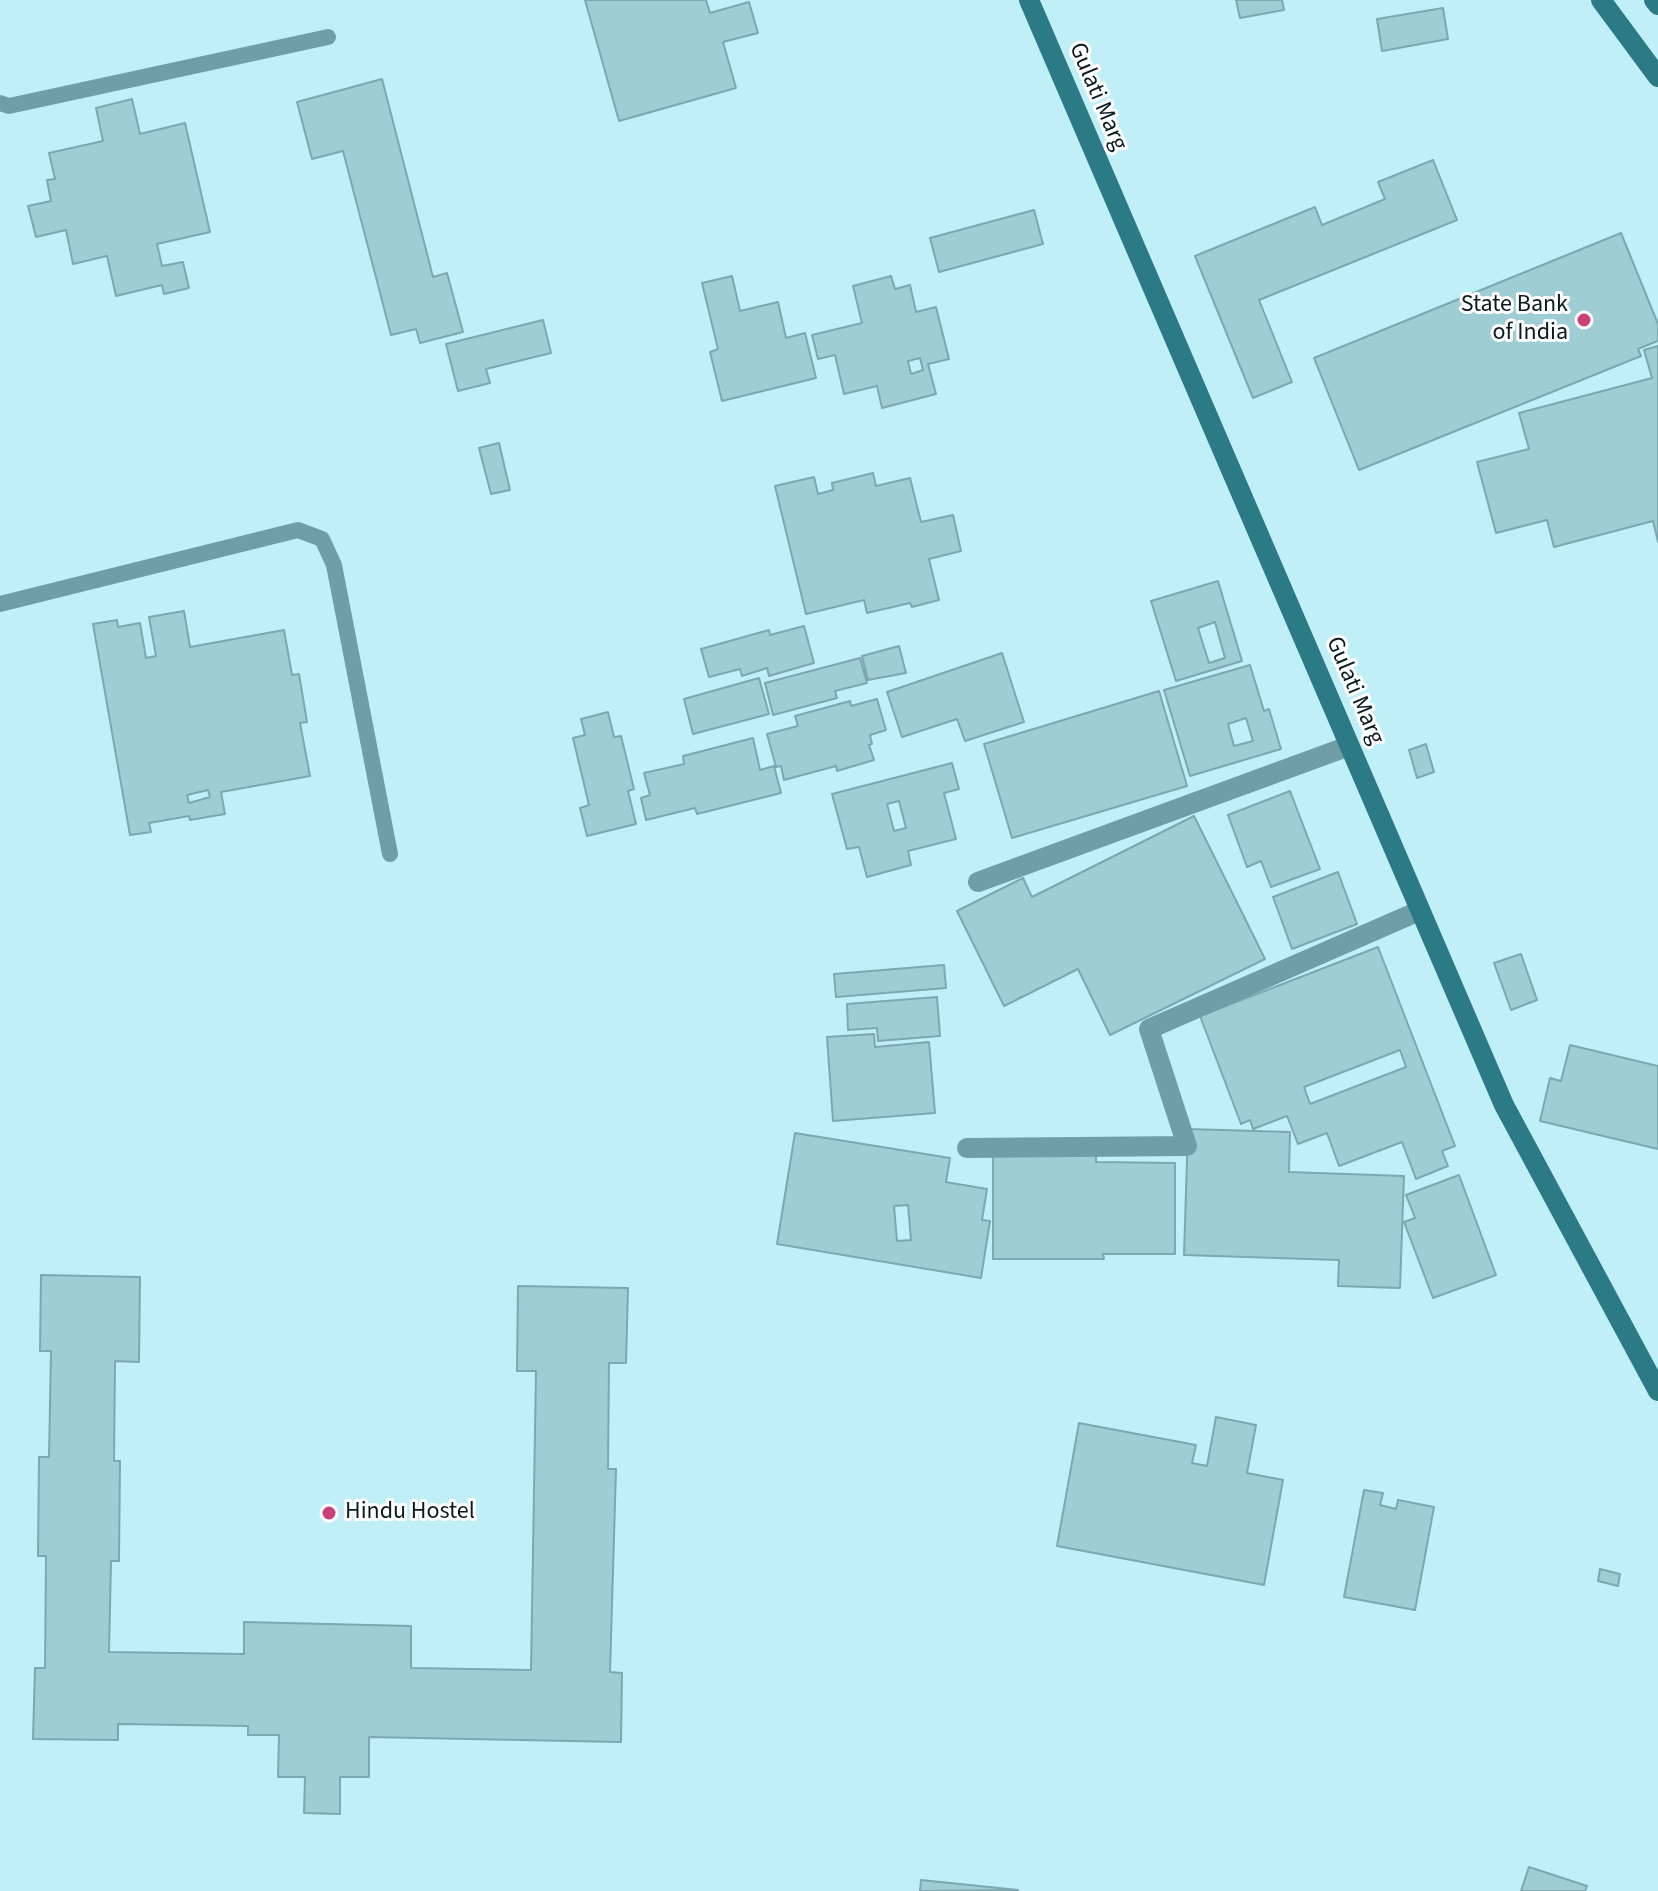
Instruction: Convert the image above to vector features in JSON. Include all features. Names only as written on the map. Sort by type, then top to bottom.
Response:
[{"type":"street","name":"Gulati Marg","points":[[1029,0],[1504,1105],[1658,1391]]},
{"type":"street","points":[[1601,0],[1658,77]]},
{"type":"street","points":[[1654,0],[1658,5]]},
{"type":"street","points":[[978,882],[1349,746]]},
{"type":"street","points":[[967,1148],[1187,1146],[1149,1029],[1419,911]]},
{"type":"lane","points":[[0,103],[9,106],[328,37]]},
{"type":"lane","points":[[0,604],[298,530],[322,539],[334,565],[390,854]]},
{"type":"building","points":[[585,0],[706,0],[710,13],[749,2],[758,33],[723,42],[736,88],[619,121]]},
{"type":"building","points":[[1236,0],[1282,0],[1284,10],[1240,18]]},
{"type":"building","points":[[1443,8],[1448,39],[1382,51],[1377,19]]},
{"type":"building","points":[[382,79],[433,277],[447,273],[463,332],[420,343],[416,329],[391,335],[343,151],[312,159],[297,102]]},
{"type":"building","points":[[132,99],[140,134],[185,123],[210,232],[157,244],[162,266],[183,262],[189,288],[164,294],[162,285],[116,296],[107,256],[73,264],[66,230],[36,237],[28,206],[51,201],[47,180],[55,179],[49,153],[103,141],[96,108]]},
{"type":"building","points":[[1433,160],[1457,220],[1259,300],[1292,382],[1253,398],[1195,256],[1315,207],[1322,225],[1385,199],[1378,182]]},
{"type":"building","points":[[1034,210],[1043,244],[939,272],[930,238]]},
{"type":"building","points":[[1621,233],[1658,324],[1658,341],[1638,349],[1641,356],[1359,470],[1314,358]]},
{"type":"building","points":[[732,276],[740,311],[778,302],[786,338],[805,333],[816,378],[722,401],[710,352],[718,349],[702,283]]},
{"type":"building","points":[[891,276],[895,289],[910,285],[916,312],[936,307],[949,359],[928,364],[936,394],[882,408],[877,386],[844,394],[835,355],[818,359],[812,335],[862,323],[853,286]],"holes":[[[920,358],[923,370],[911,374],[908,361]]]},
{"type":"building","points":[[543,320],[551,353],[486,369],[490,383],[458,391],[446,344]]},
{"type":"building","points":[[1658,346],[1658,542],[1653,521],[1554,547],[1547,520],[1496,533],[1477,462],[1529,449],[1519,413],[1652,378],[1644,350]]},
{"type":"building","points":[[499,443],[510,490],[491,494],[479,448]]},
{"type":"building","points":[[873,473],[876,486],[910,478],[921,522],[953,515],[961,551],[929,559],[939,600],[867,613],[864,600],[806,614],[775,486],[814,477],[818,494],[833,490],[832,483]]},
{"type":"building","points":[[1218,581],[1242,661],[1176,681],[1151,601]],"holes":[[[1215,622],[1225,658],[1209,663],[1198,628]]]},
{"type":"building","points":[[184,611],[190,647],[284,630],[292,675],[299,674],[307,722],[300,723],[310,776],[221,792],[225,814],[149,823],[151,832],[130,835],[93,624],[117,620],[118,627],[140,623],[146,658],[156,656],[149,617]],"holes":[[[208,790],[210,797],[189,803],[187,795]]]},
{"type":"building","points":[[804,626],[814,663],[769,676],[767,668],[742,676],[740,669],[709,677],[701,649],[769,630],[770,635]]},
{"type":"building","points":[[899,646],[906,673],[868,680],[862,656]]},
{"type":"building","points":[[1002,653],[1024,722],[965,741],[957,719],[902,737],[887,692]]},
{"type":"building","points":[[860,658],[867,683],[835,691],[837,698],[773,715],[765,683]]},
{"type":"building","points":[[1250,665],[1264,711],[1269,709],[1281,749],[1190,776],[1164,690]],"holes":[[[1246,718],[1253,741],[1234,746],[1228,724]]]},
{"type":"building","points":[[759,678],[769,714],[693,734],[684,699]]},
{"type":"building","points":[[1159,691],[1187,786],[1012,838],[984,744]]},
{"type":"building","points":[[877,699],[886,730],[870,735],[872,744],[869,745],[874,760],[837,771],[836,766],[784,780],[781,766],[776,767],[767,734],[798,726],[795,716],[850,701],[851,706]]},
{"type":"building","points":[[608,712],[614,737],[621,736],[634,789],[628,791],[636,824],[587,836],[580,808],[589,805],[573,738],[585,735],[581,719]]},
{"type":"building","points":[[753,738],[760,770],[774,766],[781,793],[697,814],[695,808],[646,820],[641,798],[650,795],[644,773],[684,764],[683,756]]},
{"type":"building","points":[[1426,744],[1434,772],[1417,778],[1409,750]]},
{"type":"building","points":[[952,763],[959,789],[944,793],[956,839],[908,851],[911,865],[867,877],[859,847],[847,849],[832,794]],"holes":[[[899,801],[906,828],[894,831],[887,804]]]},
{"type":"building","points":[[1290,791],[1320,869],[1271,887],[1261,861],[1247,867],[1228,815]]},
{"type":"building","points":[[1194,816],[1265,959],[1110,1035],[1078,969],[1004,1006],[957,911],[1023,878],[1032,897]]},
{"type":"building","points":[[1338,872],[1357,924],[1292,949],[1273,897]]},
{"type":"building","points":[[1378,947],[1455,1146],[1442,1151],[1448,1166],[1416,1179],[1402,1142],[1339,1166],[1327,1133],[1298,1144],[1287,1116],[1253,1129],[1250,1120],[1241,1124],[1200,1016]],"holes":[[[1400,1050],[1406,1067],[1310,1104],[1304,1087]]]},
{"type":"building","points":[[1521,954],[1537,1000],[1511,1010],[1494,963]]},
{"type":"building","points":[[944,965],[946,988],[836,997],[834,974]]},
{"type":"building","points":[[937,997],[940,1036],[878,1041],[877,1028],[848,1030],[847,1004]]},
{"type":"building","points":[[874,1034],[875,1047],[929,1042],[935,1113],[833,1121],[827,1037]]},
{"type":"building","points":[[1570,1045],[1658,1066],[1658,1149],[1540,1121],[1550,1078],[1561,1081]]},
{"type":"building","points":[[1188,1129],[1290,1132],[1289,1172],[1404,1176],[1400,1288],[1338,1286],[1339,1260],[1184,1255]]},
{"type":"building","points":[[795,1133],[950,1158],[946,1182],[987,1189],[982,1220],[990,1221],[981,1278],[777,1244]],"holes":[[[908,1205],[911,1240],[897,1241],[894,1206]]]},
{"type":"building","points":[[993,1153],[1096,1154],[1096,1162],[1175,1163],[1175,1254],[1103,1254],[1104,1259],[993,1259]]},
{"type":"building","points":[[1459,1175],[1496,1275],[1433,1298],[1404,1222],[1415,1218],[1406,1195]]},
{"type":"building","points":[[41,1275],[140,1277],[139,1362],[115,1361],[114,1461],[120,1461],[119,1561],[111,1561],[109,1652],[244,1654],[244,1622],[411,1626],[411,1668],[531,1670],[536,1371],[517,1371],[518,1286],[628,1288],[626,1363],[609,1363],[608,1469],[616,1469],[610,1672],[622,1673],[621,1742],[369,1737],[369,1777],[340,1777],[340,1814],[304,1813],[305,1777],[278,1777],[279,1735],[248,1735],[248,1726],[118,1724],[118,1740],[33,1739],[35,1668],[45,1668],[46,1556],[38,1556],[39,1457],[49,1457],[51,1351],[40,1351]]},
{"type":"building","points":[[1216,1417],[1256,1425],[1247,1473],[1283,1480],[1264,1585],[1057,1546],[1079,1423],[1196,1445],[1192,1463],[1207,1466]]},
{"type":"building","points":[[1364,1490],[1383,1493],[1380,1505],[1396,1509],[1398,1500],[1434,1507],[1415,1610],[1344,1597]]},
{"type":"building","points":[[1600,1569],[1620,1574],[1618,1586],[1598,1581]]},
{"type":"building","points":[[1529,1867],[1587,1886],[1585,1891],[1521,1891]]},
{"type":"building","points":[[921,1880],[1018,1890],[920,1891]]},
{"type":"place","name":"State Bank of India","points":[[1584,320]]},
{"type":"place","name":"Hindu Hostel","points":[[329,1513]]}]
